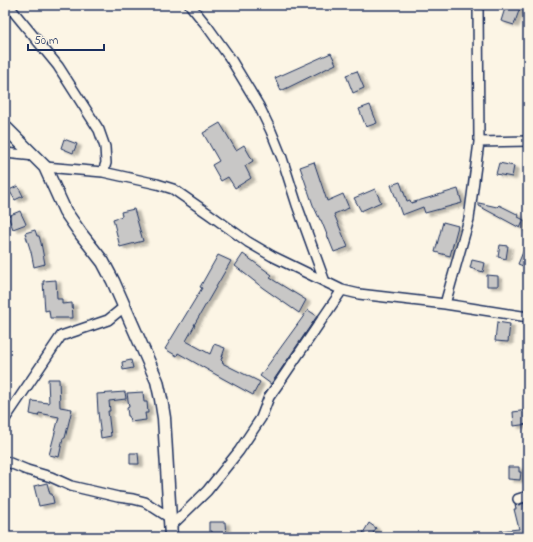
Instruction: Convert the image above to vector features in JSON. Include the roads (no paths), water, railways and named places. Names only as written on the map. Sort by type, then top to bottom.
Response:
[{"type":"street","points":[[8,5],[58,66],[99,130],[106,147],[106,163],[103,172]]},
{"type":"street","points":[[190,5],[230,58],[259,106],[282,158],[297,205],[325,282]]},
{"type":"street","points":[[445,304],[469,218],[479,142],[478,5]]},
{"type":"street","points":[[5,126],[45,167],[65,211],[80,234],[103,262],[113,281],[157,381],[164,418],[171,527]]},
{"type":"street","points":[[479,142],[528,141]]},
{"type":"street","points":[[5,153],[34,156]]},
{"type":"street","points":[[45,167],[103,172],[173,189],[248,242],[342,290],[359,294],[445,304],[528,317]]},
{"type":"street","points":[[171,527],[207,491],[239,451],[261,418],[268,397],[342,290]]},
{"type":"street","points":[[5,419],[61,336],[108,320],[124,307]]},
{"type":"street","points":[[5,461],[27,470],[51,477],[71,486],[145,502],[171,527]]},
{"type":"street","points":[[518,499],[528,496]]}]
